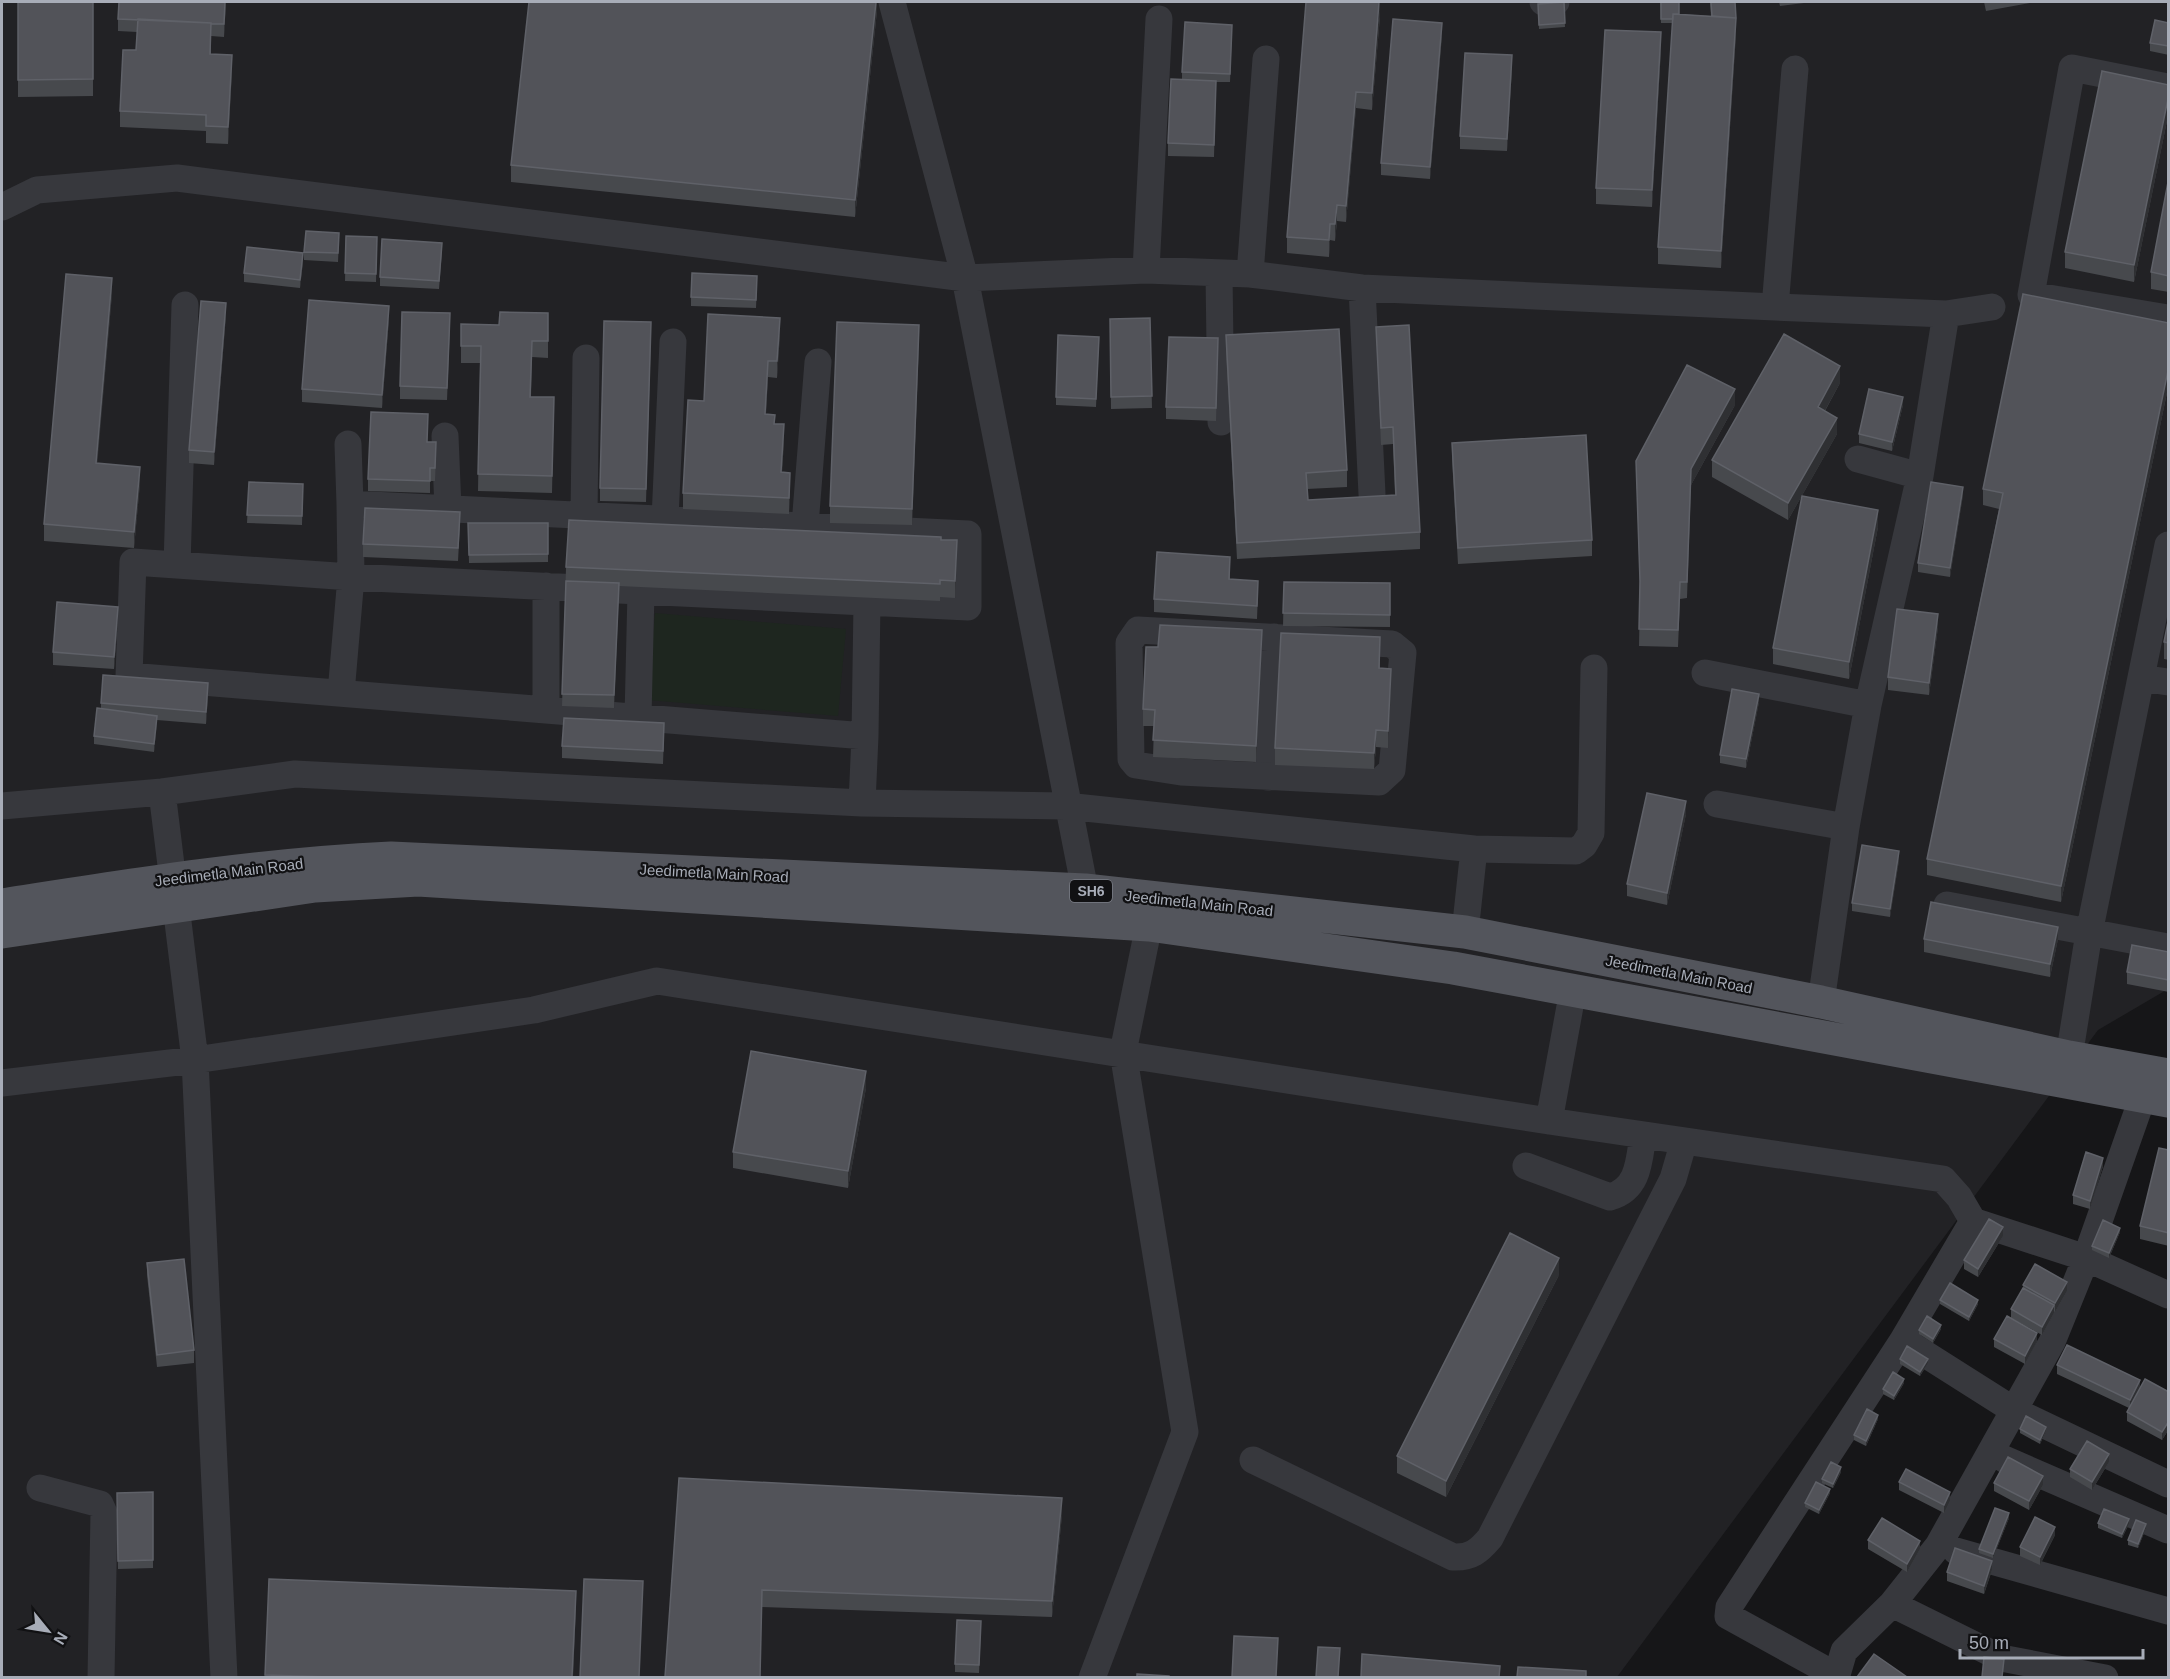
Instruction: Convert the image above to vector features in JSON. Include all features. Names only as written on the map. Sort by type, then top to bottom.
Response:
[{"type":"main road","name":"Jeedimetla Main Road","points":[[2,932],[314,862],[391,858],[1085,890],[1465,932],[1821,1002],[2069,1057],[2169,1075]]},
{"type":"main road","name":"Jeedimetla Main Road","points":[[2,905],[174,892],[418,880],[1149,925],[1453,968],[2156,1098]]},
{"type":"street","points":[[892,2],[965,278],[1066,806],[1085,890]]},
{"type":"street","points":[[1543,2],[1556,2]]},
{"type":"street","points":[[1146,270],[1159,19]]},
{"type":"street","points":[[1250,274],[1266,59]]},
{"type":"street","points":[[2169,87],[2072,68],[2031,294],[2169,318]]},
{"type":"street","points":[[1775,307],[1795,69]]},
{"type":"street","points":[[2,207],[37,190],[177,178],[965,278],[1146,270],[1250,274],[1362,288],[1775,307],[1946,314],[1992,307]]},
{"type":"street","points":[[1219,273],[1221,422]]},
{"type":"street","points":[[1362,288],[1372,494]]},
{"type":"street","points":[[177,565],[185,305]]},
{"type":"street","points":[[1821,1002],[1846,827],[1868,705],[1920,476],[1946,314]]},
{"type":"street","points":[[665,519],[673,342]]},
{"type":"street","points":[[584,516],[586,358]]},
{"type":"street","points":[[805,525],[818,362]]},
{"type":"street","points":[[446,436],[448,509]]},
{"type":"street","points":[[341,693],[351,577],[348,444]]},
{"type":"street","points":[[1858,459],[1920,476]]},
{"type":"street","points":[[350,504],[968,534],[968,608],[351,577],[133,562],[129,676],[865,736]]},
{"type":"street","points":[[2069,1057],[2089,933],[2169,545]]},
{"type":"street","points":[[546,586],[546,710]]},
{"type":"street","points":[[638,717],[641,591]]},
{"type":"street","points":[[862,803],[867,602]]},
{"type":"street","points":[[1138,630],[1274,637],[1392,644],[1403,653],[1392,770],[1387,776],[1379,782],[1181,772],[1141,768],[1131,759],[1129,643],[1138,630]]},
{"type":"street","points":[[1268,777],[1274,637]]},
{"type":"street","points":[[2,806],[162,792],[295,774],[862,803],[1066,806],[1183,816],[1474,849],[1576,851],[1584,845],[1591,833],[1594,668]]},
{"type":"street","points":[[1705,673],[1868,705]]},
{"type":"street","points":[[2141,678],[2169,682]]},
{"type":"street","points":[[1181,772],[1183,816]]},
{"type":"street","points":[[162,792],[195,1060],[224,1677]]},
{"type":"street","points":[[1717,804],[1846,827]]},
{"type":"street","points":[[1465,932],[1474,849]]},
{"type":"street","points":[[1947,904],[2169,947]]},
{"type":"street","points":[[1092,1677],[1185,1432],[1123,1052],[1149,925]]},
{"type":"street","points":[[2,1083],[195,1060],[534,1010],[657,981],[1123,1052],[1549,1121],[1943,1179],[1959,1197],[1973,1221],[2086,1258],[2169,1295]]},
{"type":"street","points":[[1549,1121],[1573,990]]},
{"type":"street","points":[[1973,1221],[1903,1340],[1729,1607],[1728,1616],[1837,1677],[1844,1651],[1892,1604],[1938,1546],[2015,1411],[2062,1346],[2086,1258],[2156,1098]]},
{"type":"street","points":[[1526,1166],[1610,1197],[1620,1194],[1631,1185],[1637,1175],[1643,1135]]},
{"type":"street","points":[[1253,1460],[1453,1557],[1467,1558],[1481,1550],[1490,1538],[1672,1179],[1683,1141]]},
{"type":"street","points":[[1903,1340],[2015,1411],[2169,1484]]},
{"type":"street","points":[[1990,1453],[2169,1530]]},
{"type":"street","points":[[40,1488],[100,1504],[104,1513],[100,1677]]},
{"type":"street","points":[[1938,1546],[2169,1611]]},
{"type":"street","points":[[1892,1604],[2001,1658],[2105,1677]]},
{"type":"shaded area","points":[[2,2],[2168,2],[2168,989],[2098,1030],[1617,1677],[2,1678]]},
{"type":"shaded area","points":[[655,613],[846,629],[838,716],[647,700]]},
{"type":"building","points":[[18,2],[93,2],[93,79],[18,80]]},
{"type":"building","points":[[119,2],[225,2],[224,24],[118,19]]},
{"type":"building","points":[[529,2],[876,2],[855,200],[511,165]]},
{"type":"building","points":[[1306,2],[1379,2],[1372,93],[1356,92],[1346,206],[1337,205],[1335,224],[1330,224],[1329,240],[1287,237]]},
{"type":"building","points":[[1564,2],[1565,23],[1539,25],[1538,4]]},
{"type":"building","points":[[1661,2],[1679,2],[1679,14],[1673,14],[1673,19],[1661,19]]},
{"type":"building","points":[[1711,2],[1735,2],[1736,18],[1712,16]]},
{"type":"building","points":[[1673,14],[1736,18],[1721,251],[1658,247]]},
{"type":"building","points":[[138,19],[211,23],[210,54],[232,55],[228,127],[206,126],[206,115],[120,111],[123,50],[136,50]]},
{"type":"building","points":[[1393,19],[1442,23],[1430,167],[1381,163]]},
{"type":"building","points":[[2155,20],[2169,23],[2169,46],[2150,43]]},
{"type":"building","points":[[1185,22],[1232,25],[1230,74],[1182,72]]},
{"type":"building","points":[[1605,30],[1661,32],[1652,190],[1596,188]]},
{"type":"building","points":[[1465,53],[1512,55],[1507,139],[1460,136]]},
{"type":"building","points":[[2102,71],[2169,85],[2134,265],[2065,252]]},
{"type":"building","points":[[1171,79],[1216,81],[1214,145],[1168,143]]},
{"type":"building","points":[[2169,177],[2169,276],[2151,272]]},
{"type":"building","points":[[306,231],[339,233],[338,253],[304,252]]},
{"type":"building","points":[[346,236],[377,237],[376,274],[345,273]]},
{"type":"building","points":[[382,239],[442,243],[439,281],[380,277]]},
{"type":"building","points":[[247,247],[303,253],[300,280],[244,273]]},
{"type":"building","points":[[692,273],[757,276],[756,300],[691,297]]},
{"type":"building","points":[[66,274],[112,278],[96,463],[140,467],[134,532],[44,524]]},
{"type":"building","points":[[2023,294],[2169,323],[2169,366],[2061,886],[1927,859],[2003,493],[1983,489]]},
{"type":"building","points":[[309,300],[389,306],[382,395],[302,389]]},
{"type":"building","points":[[201,301],[226,303],[214,452],[189,450]]},
{"type":"building","points":[[402,312],[450,313],[447,388],[400,386]]},
{"type":"building","points":[[500,312],[548,313],[548,341],[532,341],[530,397],[554,397],[552,476],[478,474],[481,346],[461,346],[461,324],[499,325]]},
{"type":"building","points":[[708,314],[780,318],[777,361],[768,361],[765,414],[775,415],[774,424],[784,424],[781,472],[790,473],[789,498],[683,493],[688,400],[704,401]]},
{"type":"building","points":[[1150,318],[1152,396],[1111,397],[1110,319]]},
{"type":"building","points":[[604,321],[651,322],[646,489],[600,488]]},
{"type":"building","points":[[837,322],[919,325],[912,509],[830,506]]},
{"type":"building","points":[[1409,325],[1420,532],[1237,543],[1226,335],[1339,329],[1347,470],[1306,473],[1308,500],[1396,495],[1393,427],[1381,428],[1376,327]]},
{"type":"building","points":[[1784,334],[1840,366],[1818,407],[1837,418],[1788,503],[1712,460]]},
{"type":"building","points":[[1058,335],[1099,337],[1096,399],[1056,397]]},
{"type":"building","points":[[1169,337],[1218,338],[1216,408],[1166,407]]},
{"type":"building","points":[[1687,365],[1735,389],[1691,469],[1687,582],[1680,582],[1678,630],[1639,629],[1640,581],[1636,461]]},
{"type":"building","points":[[1869,389],[1903,397],[1892,442],[1859,434]]},
{"type":"building","points":[[371,412],[428,414],[427,442],[436,442],[435,468],[430,468],[430,481],[368,479]]},
{"type":"building","points":[[1586,435],[1592,540],[1458,548],[1452,443]]},
{"type":"building","points":[[249,482],[303,484],[302,516],[247,515]]},
{"type":"building","points":[[1931,482],[1963,487],[1950,568],[1918,563]]},
{"type":"building","points":[[1802,496],[1878,510],[1849,662],[1773,648]]},
{"type":"building","points":[[365,508],[460,512],[458,548],[363,544]]},
{"type":"building","points":[[569,520],[941,537],[941,540],[957,540],[955,581],[940,580],[940,584],[566,567]]},
{"type":"building","points":[[468,523],[548,523],[548,554],[469,555]]},
{"type":"building","points":[[1157,552],[1230,557],[1229,579],[1258,581],[1257,606],[1154,599]]},
{"type":"building","points":[[566,581],[619,583],[614,695],[562,694]]},
{"type":"building","points":[[1284,582],[1390,583],[1390,615],[1283,613]]},
{"type":"building","points":[[57,602],[118,607],[114,657],[53,652]]},
{"type":"building","points":[[1897,609],[1938,614],[1929,683],[1888,677]]},
{"type":"building","points":[[2169,617],[2169,643],[2164,642]]},
{"type":"building","points":[[1160,625],[1262,630],[1256,746],[1153,740],[1155,710],[1143,709],[1146,647],[1158,647]]},
{"type":"building","points":[[1281,633],[1380,637],[1379,668],[1391,669],[1388,731],[1376,730],[1374,753],[1275,748]]},
{"type":"building","points":[[103,675],[208,683],[206,712],[101,703]]},
{"type":"building","points":[[1732,689],[1759,694],[1746,759],[1720,755]]},
{"type":"building","points":[[97,708],[157,716],[154,744],[94,736]]},
{"type":"building","points":[[564,718],[664,723],[663,751],[562,746]]},
{"type":"building","points":[[1647,793],[1686,801],[1667,893],[1627,884]]},
{"type":"building","points":[[1862,845],[1899,851],[1890,909],[1852,903]]},
{"type":"building","points":[[1931,902],[2058,927],[2050,964],[1924,939]]},
{"type":"building","points":[[2132,945],[2169,952],[2169,980],[2127,972]]},
{"type":"building","points":[[751,1051],[866,1071],[848,1171],[733,1152]]},
{"type":"building","points":[[2159,1148],[2169,1150],[2169,1233],[2140,1226]]},
{"type":"building","points":[[2086,1152],[2103,1158],[2090,1201],[2073,1195]]},
{"type":"building","points":[[1989,1219],[2003,1227],[1978,1269],[1964,1260]]},
{"type":"building","points":[[2103,1220],[2120,1228],[2109,1253],[2092,1246]]},
{"type":"building","points":[[1510,1233],[1559,1258],[1446,1481],[1397,1456]]},
{"type":"building","points":[[184,1259],[194,1350],[157,1355],[147,1263]]},
{"type":"building","points":[[2035,1264],[2067,1282],[2055,1303],[2023,1285]]},
{"type":"building","points":[[1950,1283],[1978,1300],[1969,1317],[1940,1300]]},
{"type":"building","points":[[2023,1288],[2054,1305],[2042,1327],[2011,1309]]},
{"type":"building","points":[[1927,1316],[1941,1325],[1933,1339],[1919,1330]]},
{"type":"building","points":[[2007,1316],[2037,1333],[2025,1356],[1994,1339]]},
{"type":"building","points":[[2067,1345],[2140,1380],[2130,1400],[2057,1365]]},
{"type":"building","points":[[1907,1346],[1928,1359],[1920,1372],[1900,1359]]},
{"type":"building","points":[[1893,1372],[1904,1379],[1894,1396],[1883,1389]]},
{"type":"building","points":[[2145,1379],[2169,1392],[2169,1421],[2162,1432],[2127,1412]]},
{"type":"building","points":[[1867,1409],[1878,1415],[1866,1441],[1854,1435]]},
{"type":"building","points":[[2026,1416],[2046,1427],[2040,1440],[2020,1429]]},
{"type":"building","points":[[2087,1441],[2109,1454],[2092,1482],[2070,1469]]},
{"type":"building","points":[[2008,1457],[2043,1476],[2029,1501],[1994,1483]]},
{"type":"building","points":[[1831,1462],[1841,1467],[1833,1484],[1822,1479]]},
{"type":"building","points":[[1906,1469],[1950,1492],[1944,1505],[1899,1482]]},
{"type":"building","points":[[679,1478],[1062,1498],[1052,1601],[762,1590],[760,1677],[665,1677]]},
{"type":"building","points":[[1816,1482],[1830,1489],[1819,1510],[1805,1503]]},
{"type":"building","points":[[153,1492],[153,1560],[118,1561],[117,1493]]},
{"type":"building","points":[[1995,1508],[2009,1513],[1993,1554],[1979,1549]]},
{"type":"building","points":[[2104,1509],[2129,1519],[2122,1534],[2098,1523]]},
{"type":"building","points":[[2035,1517],[2055,1527],[2040,1557],[2020,1547]]},
{"type":"building","points":[[1882,1518],[1920,1541],[1907,1564],[1868,1540]]},
{"type":"building","points":[[2136,1520],[2146,1524],[2138,1544],[2128,1540]]},
{"type":"building","points":[[1955,1548],[1992,1561],[1984,1586],[1947,1572]]},
{"type":"building","points":[[269,1579],[576,1591],[572,1677],[265,1675]]},
{"type":"building","points":[[584,1579],[643,1581],[639,1677],[580,1677]]},
{"type":"building","points":[[957,1620],[981,1621],[979,1665],[955,1664]]},
{"type":"building","points":[[1234,1636],[1278,1638],[1276,1677],[1232,1677]]},
{"type":"building","points":[[1318,1647],[1340,1648],[1338,1677],[1316,1677]]},
{"type":"building","points":[[1362,1654],[1500,1666],[1499,1677],[1361,1677]]},
{"type":"building","points":[[1874,1654],[1907,1677],[1857,1677]]},
{"type":"building","points":[[1984,1657],[2004,1659],[2002,1677],[1982,1677]]},
{"type":"building","points":[[1518,1667],[1586,1671],[1586,1677],[1517,1677]]},
{"type":"building","points":[[1137,1674],[1169,1676],[1169,1677],[1137,1677]]}]
